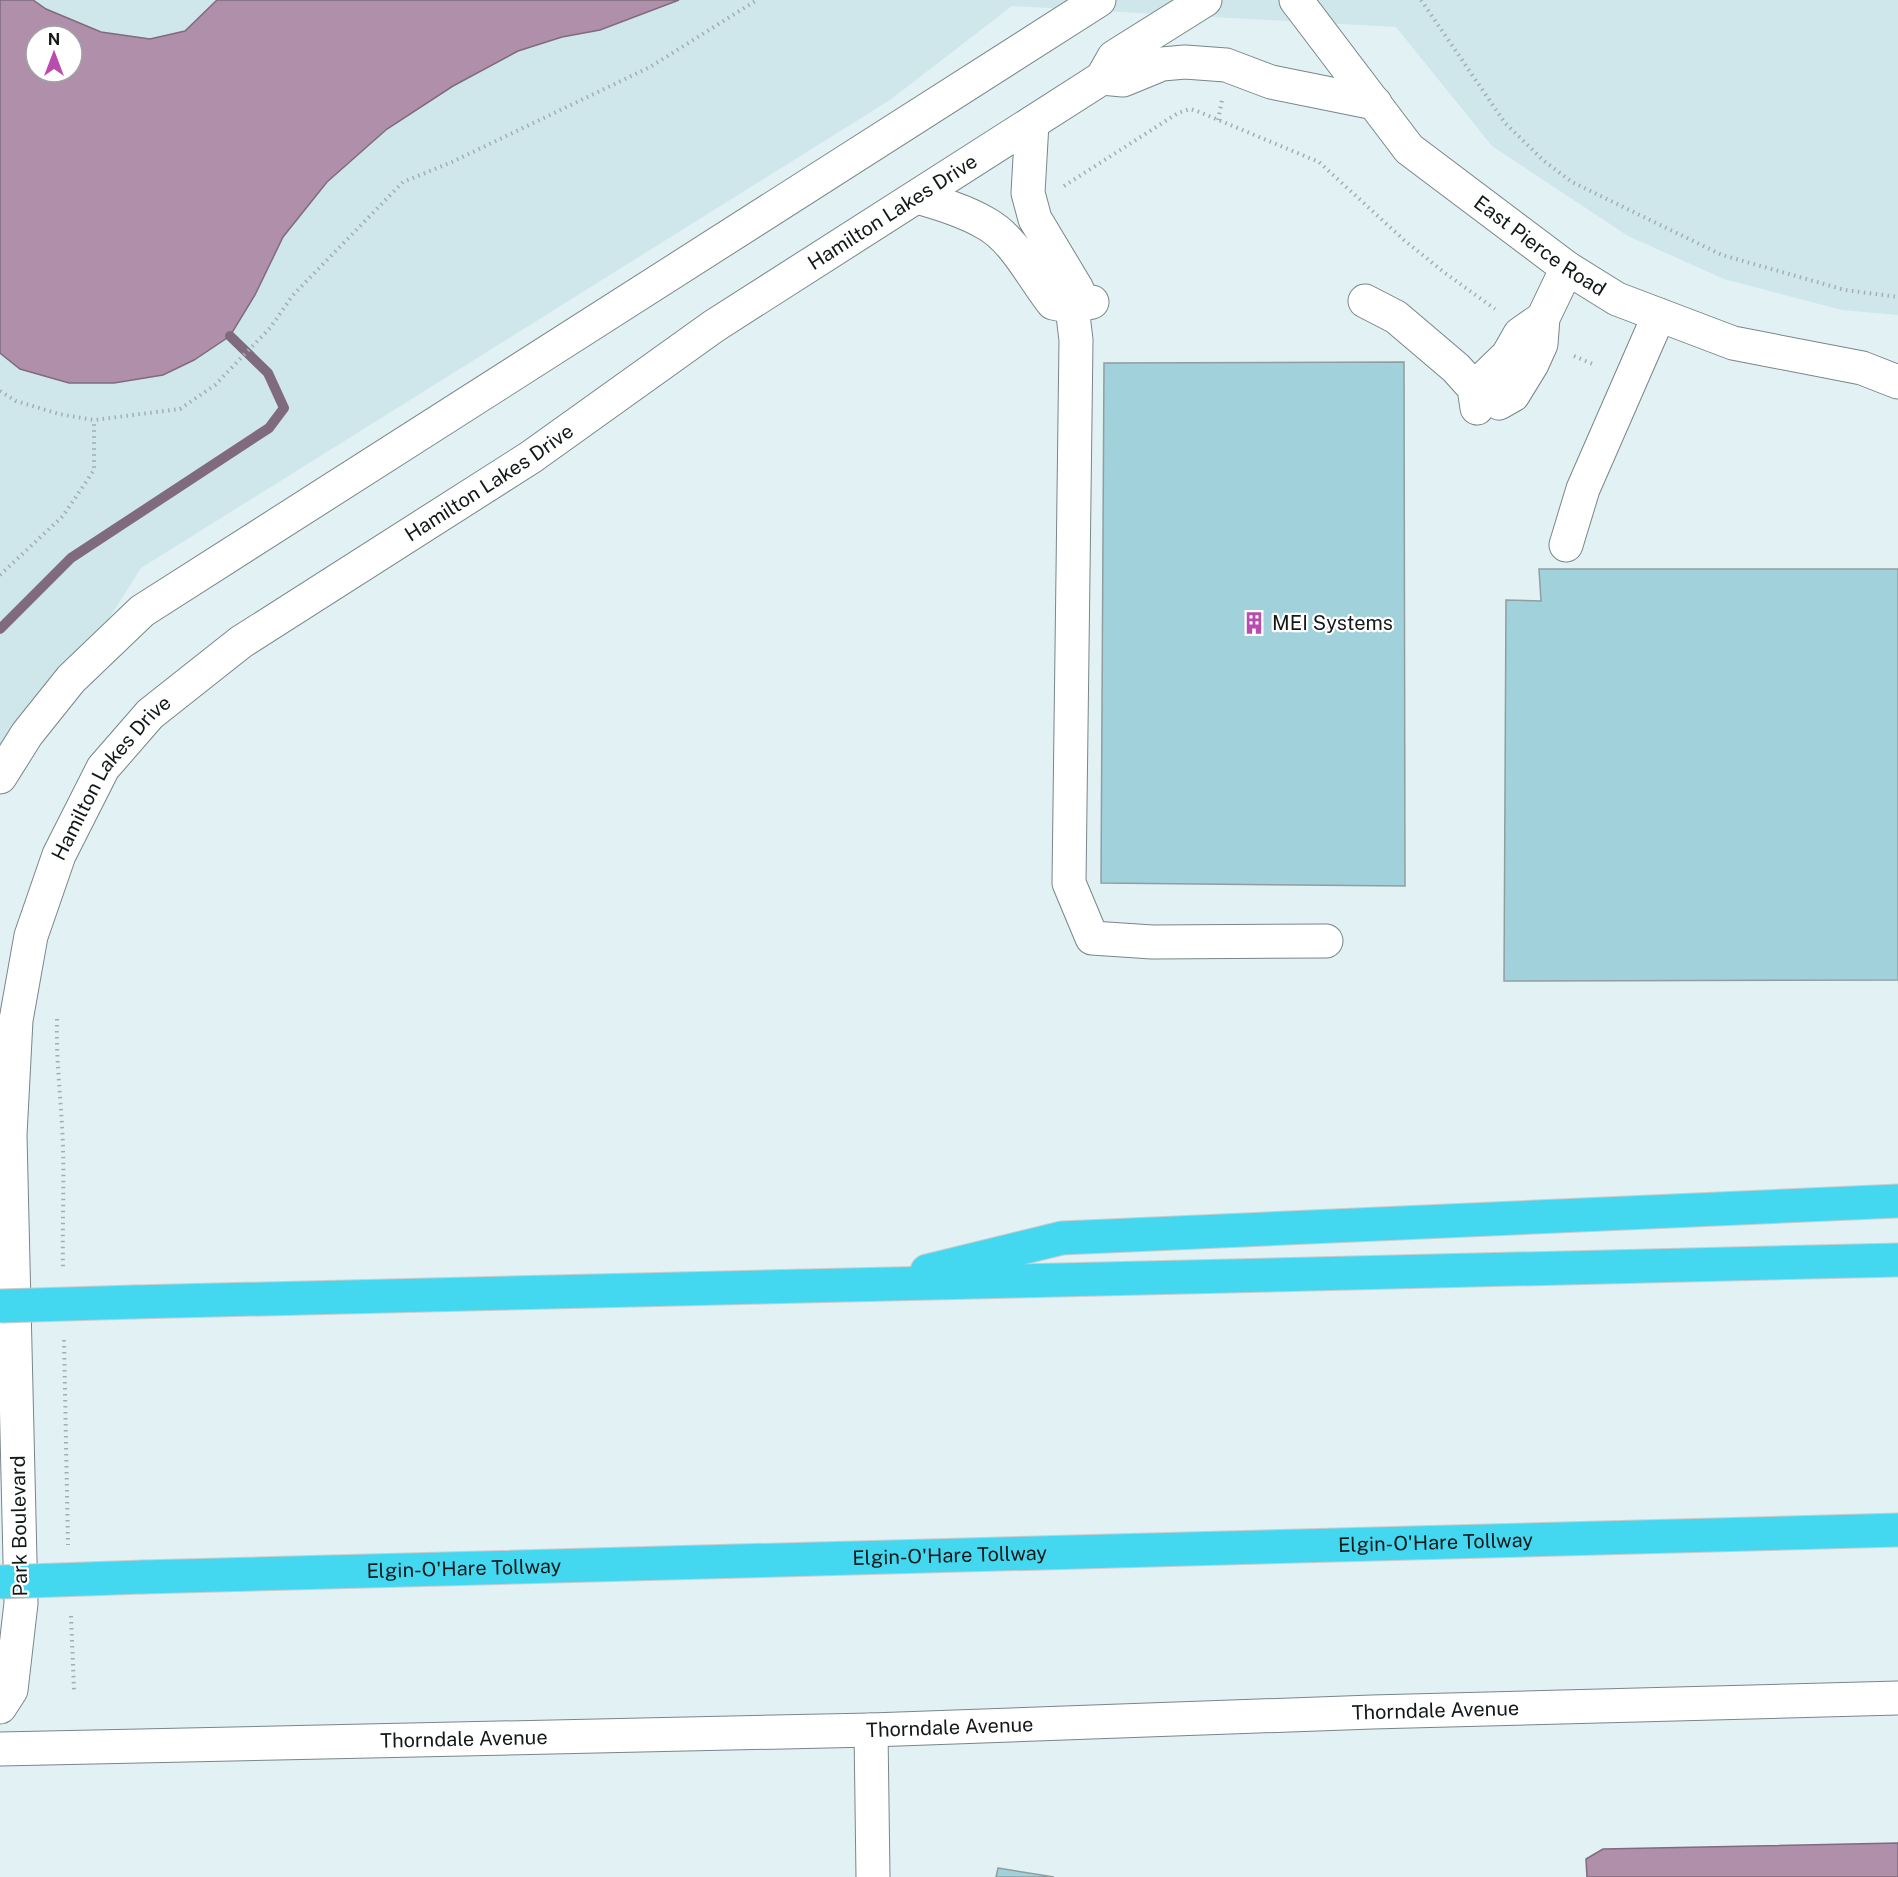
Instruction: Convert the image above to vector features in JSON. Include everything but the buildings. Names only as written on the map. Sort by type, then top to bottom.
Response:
[{"type":"highway","points":[[864,1286],[1062,1238],[1898,1201]]},
{"type":"highway","points":[[0,1306],[864,1286],[1510,1267],[1898,1260]]},
{"type":"highway","name":"Elgin-O'Hare Tollway","points":[[0,1582],[1898,1530]]},
{"type":"street","points":[[0,777],[27,734],[71,679],[142,611],[1099,0]]},
{"type":"street","name":"Hamilton Lakes Drive","points":[[5,1136],[7,1073],[31,936],[60,855],[103,768],[150,714],[241,642],[531,457],[714,326],[1102,78],[1114,57],[1205,0]]},
{"type":"street","name":"East Pierce Road","points":[[1296,0],[1409,149],[1567,268],[1617,299],[1732,343],[1862,368],[1898,382]]},
{"type":"street","points":[[1102,78],[1123,80],[1162,64],[1185,62],[1226,65],[1271,82],[1375,103]]},
{"type":"street","points":[[1032,123],[1028,193],[1031,207],[1035,219],[1077,289],[1082,304],[1076,340],[1069,883],[1092,938],[1152,942],[1326,941]]},
{"type":"street","points":[[917,197],[952,208],[989,225],[1014,248],[1053,303],[1082,304]]},
{"type":"street","points":[[1365,301],[1396,317],[1456,368],[1476,398],[1499,403],[1513,395],[1532,364],[1537,329],[1567,268]]},
{"type":"street","points":[[1566,545],[1583,489],[1659,315]]},
{"type":"street","name":"East Pierce Road","points":[[1862,368],[1898,362]]},
{"type":"street","name":"Park Boulevard","points":[[0,1707],[11,1690],[21,1603],[5,1136]]},
{"type":"street","name":"Thorndale Avenue","points":[[0,1749],[871,1730],[1372,1712],[1898,1698]]},
{"type":"street","points":[[871,1730],[873,1877]]},
{"type":"path","points":[[0,391],[27,404],[59,414],[94,420],[180,409],[215,385],[270,328],[293,295],[403,182],[463,157],[650,68],[757,0]]},
{"type":"path","points":[[1421,0],[1505,123],[1544,161],[1572,182],[1722,255],[1845,290],[1898,297]]},
{"type":"path","points":[[1031,207],[1178,114],[1190,109],[1319,162],[1444,273],[1595,365]]},
{"type":"path","points":[[0,575],[63,516],[94,471],[94,420]]},
{"type":"path","points":[[57,1019],[56,1061],[62,1125],[64,1208],[63,1276]]},
{"type":"path","points":[[63,1332],[68,1548]]},
{"type":"path","points":[[70,1613],[74,1690]]},
{"type":"shaded area","points":[[0,0],[1898,0],[1898,315],[1842,310],[1724,279],[1628,236],[1492,146],[1396,27],[1012,6],[890,100],[141,568],[0,791]]},
{"type":"shaded area","points":[[0,0],[33,0],[46,9],[82,24],[24,24],[24,84],[84,84],[84,25],[101,32],[150,39],[185,31],[217,0],[679,0],[600,30],[562,37],[518,51],[453,86],[387,129],[327,182],[283,237],[255,295],[230,336],[194,360],[163,375],[114,383],[69,383],[20,369],[0,353]]},
{"type":"shaded area","points":[[1898,1843],[1898,1877],[1587,1877],[1586,1859],[1603,1849]]},
{"type":"waterway","points":[[0,629],[71,558],[269,428],[284,408],[268,373],[230,336]]},
{"type":"place","name":"MEI Systems","points":[[1254,623]]}]
